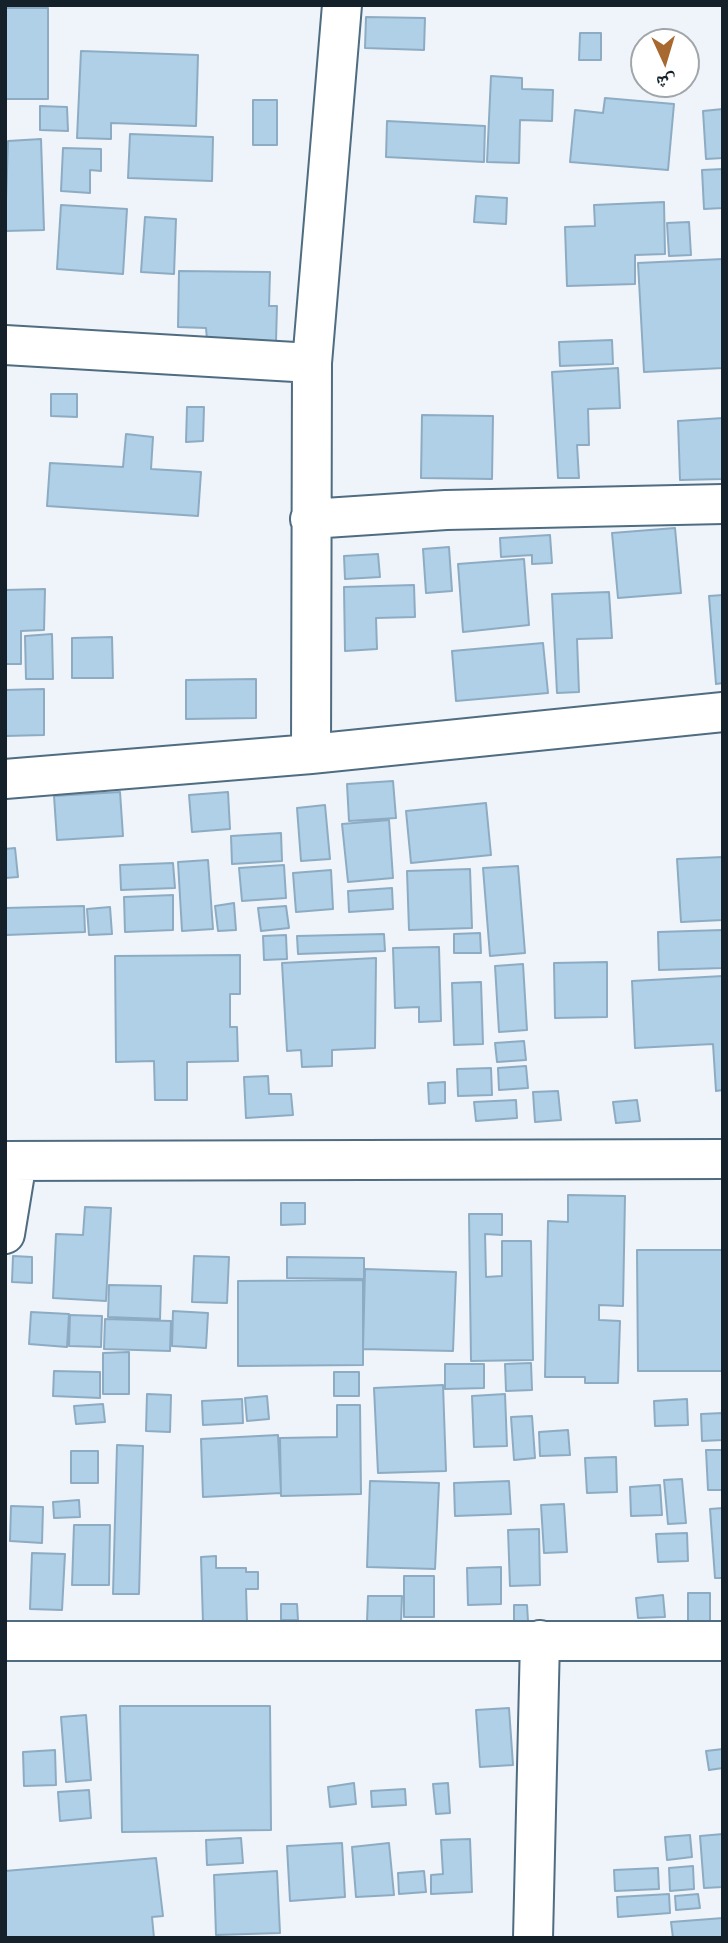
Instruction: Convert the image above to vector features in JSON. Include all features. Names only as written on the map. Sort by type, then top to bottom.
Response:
[{"type":"street","points":[[310,754],[312,363],[342,5]]},
{"type":"street","points":[[5,345],[312,363]]},
{"type":"street","points":[[310,519],[446,510],[723,504]]},
{"type":"street","points":[[5,779],[310,754],[723,712]]},
{"type":"street","points":[[5,1234],[11,1161],[723,1159]]},
{"type":"street","points":[[533,1938],[540,1640]]},
{"type":"street","points":[[5,1641],[723,1641]]},
{"type":"building","points":[[5,8],[48,8],[48,99],[5,99]]},
{"type":"building","points":[[366,17],[425,18],[424,50],[365,48]]},
{"type":"building","points":[[580,33],[601,33],[601,60],[579,60]]},
{"type":"building","points":[[81,51],[198,55],[196,126],[111,123],[111,139],[77,138]]},
{"type":"building","points":[[491,76],[522,78],[522,89],[553,90],[552,121],[520,120],[519,163],[487,162]]},
{"type":"building","points":[[605,98],[674,104],[668,170],[570,162],[575,110],[603,113]]},
{"type":"building","points":[[253,100],[277,100],[277,145],[253,145]]},
{"type":"building","points":[[40,106],[67,107],[68,131],[40,130]]},
{"type":"building","points":[[723,109],[723,158],[706,159],[703,111]]},
{"type":"building","points":[[387,121],[485,126],[484,162],[386,157]]},
{"type":"building","points":[[130,134],[213,137],[212,181],[128,178]]},
{"type":"building","points":[[41,139],[44,230],[5,231],[8,141]]},
{"type":"building","points":[[63,148],[101,149],[101,171],[90,170],[90,193],[61,191]]},
{"type":"building","points":[[723,169],[723,208],[704,209],[702,170]]},
{"type":"building","points":[[476,196],[507,198],[506,224],[474,222]]},
{"type":"building","points":[[664,202],[665,254],[635,255],[635,284],[567,286],[565,227],[595,226],[594,205]]},
{"type":"building","points":[[61,205],[127,209],[123,274],[57,269]]},
{"type":"building","points":[[145,217],[176,219],[174,274],[141,272]]},
{"type":"building","points":[[689,222],[691,255],[669,256],[667,223]]},
{"type":"building","points":[[723,259],[723,368],[644,372],[638,263]]},
{"type":"building","points":[[179,271],[270,272],[269,306],[277,306],[276,341],[207,340],[206,328],[178,327]]},
{"type":"building","points":[[612,340],[613,364],[560,366],[559,342]]},
{"type":"building","points":[[618,368],[620,408],[588,409],[589,445],[577,445],[579,478],[558,478],[552,372]]},
{"type":"building","points":[[51,394],[77,394],[77,417],[51,416]]},
{"type":"building","points":[[187,407],[204,407],[203,441],[186,442]]},
{"type":"building","points":[[422,415],[493,416],[492,479],[421,478]]},
{"type":"building","points":[[723,418],[723,479],[680,480],[678,421]]},
{"type":"building","points":[[126,434],[153,437],[151,469],[201,472],[198,516],[47,506],[50,463],[123,467]]},
{"type":"building","points":[[675,528],[681,593],[618,598],[612,533]]},
{"type":"building","points":[[550,535],[552,563],[532,564],[532,555],[501,557],[500,538]]},
{"type":"building","points":[[449,547],[452,591],[426,593],[423,549]]},
{"type":"building","points":[[378,554],[380,577],[345,579],[344,556]]},
{"type":"building","points":[[524,559],[529,625],[463,632],[458,564]]},
{"type":"building","points":[[414,585],[415,617],[376,618],[377,649],[345,651],[344,587]]},
{"type":"building","points":[[45,589],[44,630],[21,631],[21,664],[5,664],[5,590]]},
{"type":"building","points":[[609,592],[612,638],[577,639],[579,692],[557,693],[552,594]]},
{"type":"building","points":[[723,595],[723,683],[716,684],[709,596]]},
{"type":"building","points":[[52,634],[53,679],[26,679],[25,636]]},
{"type":"building","points":[[112,637],[113,678],[72,678],[72,638]]},
{"type":"building","points":[[543,643],[548,693],[456,701],[452,651]]},
{"type":"building","points":[[256,679],[256,718],[186,719],[186,680]]},
{"type":"building","points":[[44,689],[44,735],[5,736],[5,690]]},
{"type":"building","points":[[393,781],[396,818],[349,821],[347,784]]},
{"type":"building","points":[[120,792],[123,836],[57,840],[54,796]]},
{"type":"building","points":[[228,792],[230,829],[192,832],[189,795]]},
{"type":"building","points":[[486,803],[491,855],[411,863],[406,811]]},
{"type":"building","points":[[325,805],[330,859],[301,861],[297,808]]},
{"type":"building","points":[[389,820],[393,878],[348,882],[342,824]]},
{"type":"building","points":[[281,833],[282,861],[232,864],[231,836]]},
{"type":"building","points":[[15,848],[18,877],[5,878],[5,849]]},
{"type":"building","points":[[723,857],[723,920],[681,922],[677,859]]},
{"type":"building","points":[[208,860],[213,929],[182,931],[178,862]]},
{"type":"building","points":[[173,863],[175,888],[121,890],[120,865]]},
{"type":"building","points":[[284,865],[286,898],[242,901],[239,868]]},
{"type":"building","points":[[518,866],[525,953],[490,956],[483,868]]},
{"type":"building","points":[[470,869],[472,928],[409,930],[407,871]]},
{"type":"building","points":[[331,870],[333,909],[296,912],[293,873]]},
{"type":"building","points":[[392,888],[393,909],[349,912],[348,891]]},
{"type":"building","points":[[173,895],[173,930],[125,932],[124,897]]},
{"type":"building","points":[[234,903],[236,930],[218,931],[215,906]]},
{"type":"building","points":[[84,906],[85,932],[6,935],[5,908]]},
{"type":"building","points":[[286,906],[289,928],[261,931],[258,908]]},
{"type":"building","points":[[110,907],[112,934],[89,935],[87,909]]},
{"type":"building","points":[[723,930],[723,968],[659,970],[658,932]]},
{"type":"building","points":[[480,933],[481,953],[454,953],[454,934]]},
{"type":"building","points":[[384,934],[385,951],[298,954],[297,936]]},
{"type":"building","points":[[286,935],[287,959],[264,960],[263,936]]},
{"type":"building","points":[[439,947],[441,1021],[419,1022],[419,1007],[395,1008],[393,948]]},
{"type":"building","points":[[240,955],[240,994],[230,994],[230,1027],[237,1027],[238,1061],[187,1062],[187,1100],[155,1100],[154,1061],[116,1062],[115,956]]},
{"type":"building","points":[[376,958],[375,1048],[332,1050],[332,1066],[302,1067],[301,1050],[287,1051],[282,963]]},
{"type":"building","points":[[607,962],[607,1017],[555,1018],[554,963]]},
{"type":"building","points":[[523,964],[527,1030],[499,1032],[495,966]]},
{"type":"building","points":[[723,976],[723,1090],[716,1091],[713,1044],[635,1048],[632,981]]},
{"type":"building","points":[[481,982],[483,1044],[454,1045],[452,983]]},
{"type":"building","points":[[524,1041],[526,1060],[497,1062],[495,1043]]},
{"type":"building","points":[[526,1066],[528,1088],[499,1090],[498,1068]]},
{"type":"building","points":[[491,1068],[492,1095],[458,1096],[457,1069]]},
{"type":"building","points":[[268,1076],[269,1094],[291,1094],[293,1115],[246,1118],[244,1077]]},
{"type":"building","points":[[445,1082],[445,1103],[429,1104],[428,1083]]},
{"type":"building","points":[[558,1091],[561,1120],[535,1122],[533,1092]]},
{"type":"building","points":[[516,1100],[517,1118],[476,1121],[474,1102]]},
{"type":"building","points":[[637,1100],[640,1121],[616,1123],[613,1102]]},
{"type":"building","points":[[568,1195],[625,1196],[623,1306],[599,1305],[599,1320],[620,1321],[618,1383],[585,1383],[585,1377],[545,1377],[548,1221],[568,1222]]},
{"type":"building","points":[[281,1203],[305,1203],[305,1224],[281,1225]]},
{"type":"building","points":[[85,1207],[111,1208],[106,1301],[53,1298],[56,1234],[83,1235]]},
{"type":"building","points":[[469,1214],[502,1214],[502,1235],[485,1234],[486,1277],[502,1276],[502,1241],[531,1241],[533,1360],[471,1361]]},
{"type":"building","points":[[637,1250],[723,1250],[723,1371],[638,1371]]},
{"type":"building","points":[[13,1256],[32,1257],[32,1283],[12,1282]]},
{"type":"building","points":[[194,1256],[229,1257],[227,1303],[192,1302]]},
{"type":"building","points":[[287,1257],[364,1258],[364,1279],[287,1278]]},
{"type":"building","points":[[365,1269],[456,1272],[453,1351],[363,1349]]},
{"type":"building","points":[[363,1280],[363,1365],[238,1366],[238,1281]]},
{"type":"building","points":[[109,1285],[161,1286],[160,1319],[108,1317]]},
{"type":"building","points":[[173,1311],[208,1313],[206,1348],[172,1346]]},
{"type":"building","points":[[31,1312],[69,1314],[67,1347],[29,1344]]},
{"type":"building","points":[[70,1315],[102,1316],[101,1347],[69,1346]]},
{"type":"building","points":[[105,1319],[171,1321],[170,1351],[104,1349]]},
{"type":"building","points":[[129,1352],[129,1394],[103,1394],[103,1353]]},
{"type":"building","points":[[531,1363],[532,1390],[506,1391],[505,1364]]},
{"type":"building","points":[[445,1364],[484,1364],[484,1388],[445,1389]]},
{"type":"building","points":[[54,1371],[100,1372],[100,1398],[53,1396]]},
{"type":"building","points":[[334,1372],[359,1372],[359,1396],[334,1396]]},
{"type":"building","points":[[443,1385],[446,1471],[378,1473],[374,1388]]},
{"type":"building","points":[[147,1394],[171,1395],[170,1432],[146,1431]]},
{"type":"building","points":[[505,1394],[507,1446],[474,1447],[472,1396]]},
{"type":"building","points":[[267,1396],[269,1419],[247,1421],[245,1398]]},
{"type":"building","points":[[242,1399],[243,1423],[203,1425],[202,1401]]},
{"type":"building","points":[[687,1399],[688,1425],[655,1426],[654,1401]]},
{"type":"building","points":[[103,1404],[105,1422],[76,1424],[74,1406]]},
{"type":"building","points":[[337,1405],[360,1405],[361,1494],[281,1496],[280,1438],[337,1437]]},
{"type":"building","points":[[723,1413],[723,1440],[702,1441],[701,1414]]},
{"type":"building","points":[[532,1416],[535,1458],[514,1460],[511,1417]]},
{"type":"building","points":[[568,1430],[570,1455],[540,1456],[539,1432]]},
{"type":"building","points":[[278,1435],[281,1493],[203,1497],[201,1439]]},
{"type":"building","points":[[117,1445],[143,1446],[139,1594],[113,1594]]},
{"type":"building","points":[[706,1450],[723,1450],[723,1490],[708,1490]]},
{"type":"building","points":[[71,1451],[98,1451],[98,1483],[71,1483]]},
{"type":"building","points":[[616,1457],[617,1492],[587,1493],[585,1458]]},
{"type":"building","points":[[682,1479],[686,1523],[668,1524],[664,1480]]},
{"type":"building","points":[[370,1481],[439,1483],[435,1569],[367,1567]]},
{"type":"building","points":[[509,1481],[511,1514],[455,1516],[454,1483]]},
{"type":"building","points":[[660,1485],[662,1515],[631,1516],[630,1487]]},
{"type":"building","points":[[79,1500],[80,1517],[54,1518],[53,1502]]},
{"type":"building","points":[[564,1504],[567,1552],[544,1553],[541,1505]]},
{"type":"building","points":[[11,1506],[43,1507],[42,1543],[10,1541]]},
{"type":"building","points":[[723,1508],[723,1578],[715,1578],[710,1509]]},
{"type":"building","points":[[74,1525],[110,1525],[109,1585],[72,1585]]},
{"type":"building","points":[[539,1529],[540,1585],[510,1586],[508,1530]]},
{"type":"building","points":[[687,1533],[688,1561],[658,1562],[656,1534]]},
{"type":"building","points":[[32,1553],[65,1554],[62,1610],[30,1609]]},
{"type":"building","points":[[216,1556],[216,1568],[246,1568],[246,1572],[258,1572],[258,1589],[246,1589],[247,1622],[203,1623],[201,1557]]},
{"type":"building","points":[[501,1567],[501,1604],[468,1605],[467,1568]]},
{"type":"building","points":[[404,1576],[434,1576],[434,1617],[404,1617]]},
{"type":"building","points":[[688,1593],[710,1593],[710,1622],[688,1622]]},
{"type":"building","points":[[663,1595],[665,1617],[638,1618],[636,1598]]},
{"type":"building","points":[[368,1596],[402,1596],[401,1623],[367,1622]]},
{"type":"building","points":[[281,1604],[297,1604],[298,1620],[281,1620]]},
{"type":"building","points":[[514,1605],[527,1605],[528,1621],[514,1621]]},
{"type":"building","points":[[120,1706],[270,1706],[271,1830],[122,1832]]},
{"type":"building","points":[[509,1708],[513,1765],[480,1767],[476,1710]]},
{"type":"building","points":[[86,1715],[91,1780],[66,1782],[61,1717]]},
{"type":"building","points":[[723,1749],[723,1768],[709,1770],[706,1751]]},
{"type":"building","points":[[55,1750],[56,1785],[24,1786],[23,1752]]},
{"type":"building","points":[[354,1783],[356,1804],[330,1807],[328,1787]]},
{"type":"building","points":[[448,1783],[450,1813],[436,1814],[433,1784]]},
{"type":"building","points":[[405,1789],[406,1805],[372,1807],[371,1791]]},
{"type":"building","points":[[89,1790],[91,1818],[60,1821],[58,1792]]},
{"type":"building","points":[[723,1834],[723,1887],[704,1888],[700,1836]]},
{"type":"building","points":[[690,1835],[692,1857],[667,1860],[665,1837]]},
{"type":"building","points":[[241,1838],[243,1863],[207,1865],[206,1840]]},
{"type":"building","points":[[470,1839],[472,1892],[431,1894],[431,1875],[443,1874],[441,1840]]},
{"type":"building","points":[[342,1843],[345,1897],[290,1901],[287,1846]]},
{"type":"building","points":[[389,1843],[394,1895],[356,1897],[352,1847]]},
{"type":"building","points":[[156,1858],[163,1916],[152,1917],[154,1938],[6,1938],[5,1871]]},
{"type":"building","points":[[693,1866],[694,1889],[670,1891],[669,1868]]},
{"type":"building","points":[[658,1868],[659,1889],[615,1891],[614,1870]]},
{"type":"building","points":[[277,1871],[280,1933],[216,1935],[214,1875]]},
{"type":"building","points":[[424,1871],[426,1892],[399,1894],[398,1873]]},
{"type":"building","points":[[669,1894],[670,1913],[618,1917],[617,1897]]},
{"type":"building","points":[[698,1894],[700,1908],[676,1910],[675,1896]]},
{"type":"building","points":[[723,1918],[723,1938],[673,1938],[671,1922]]}]
